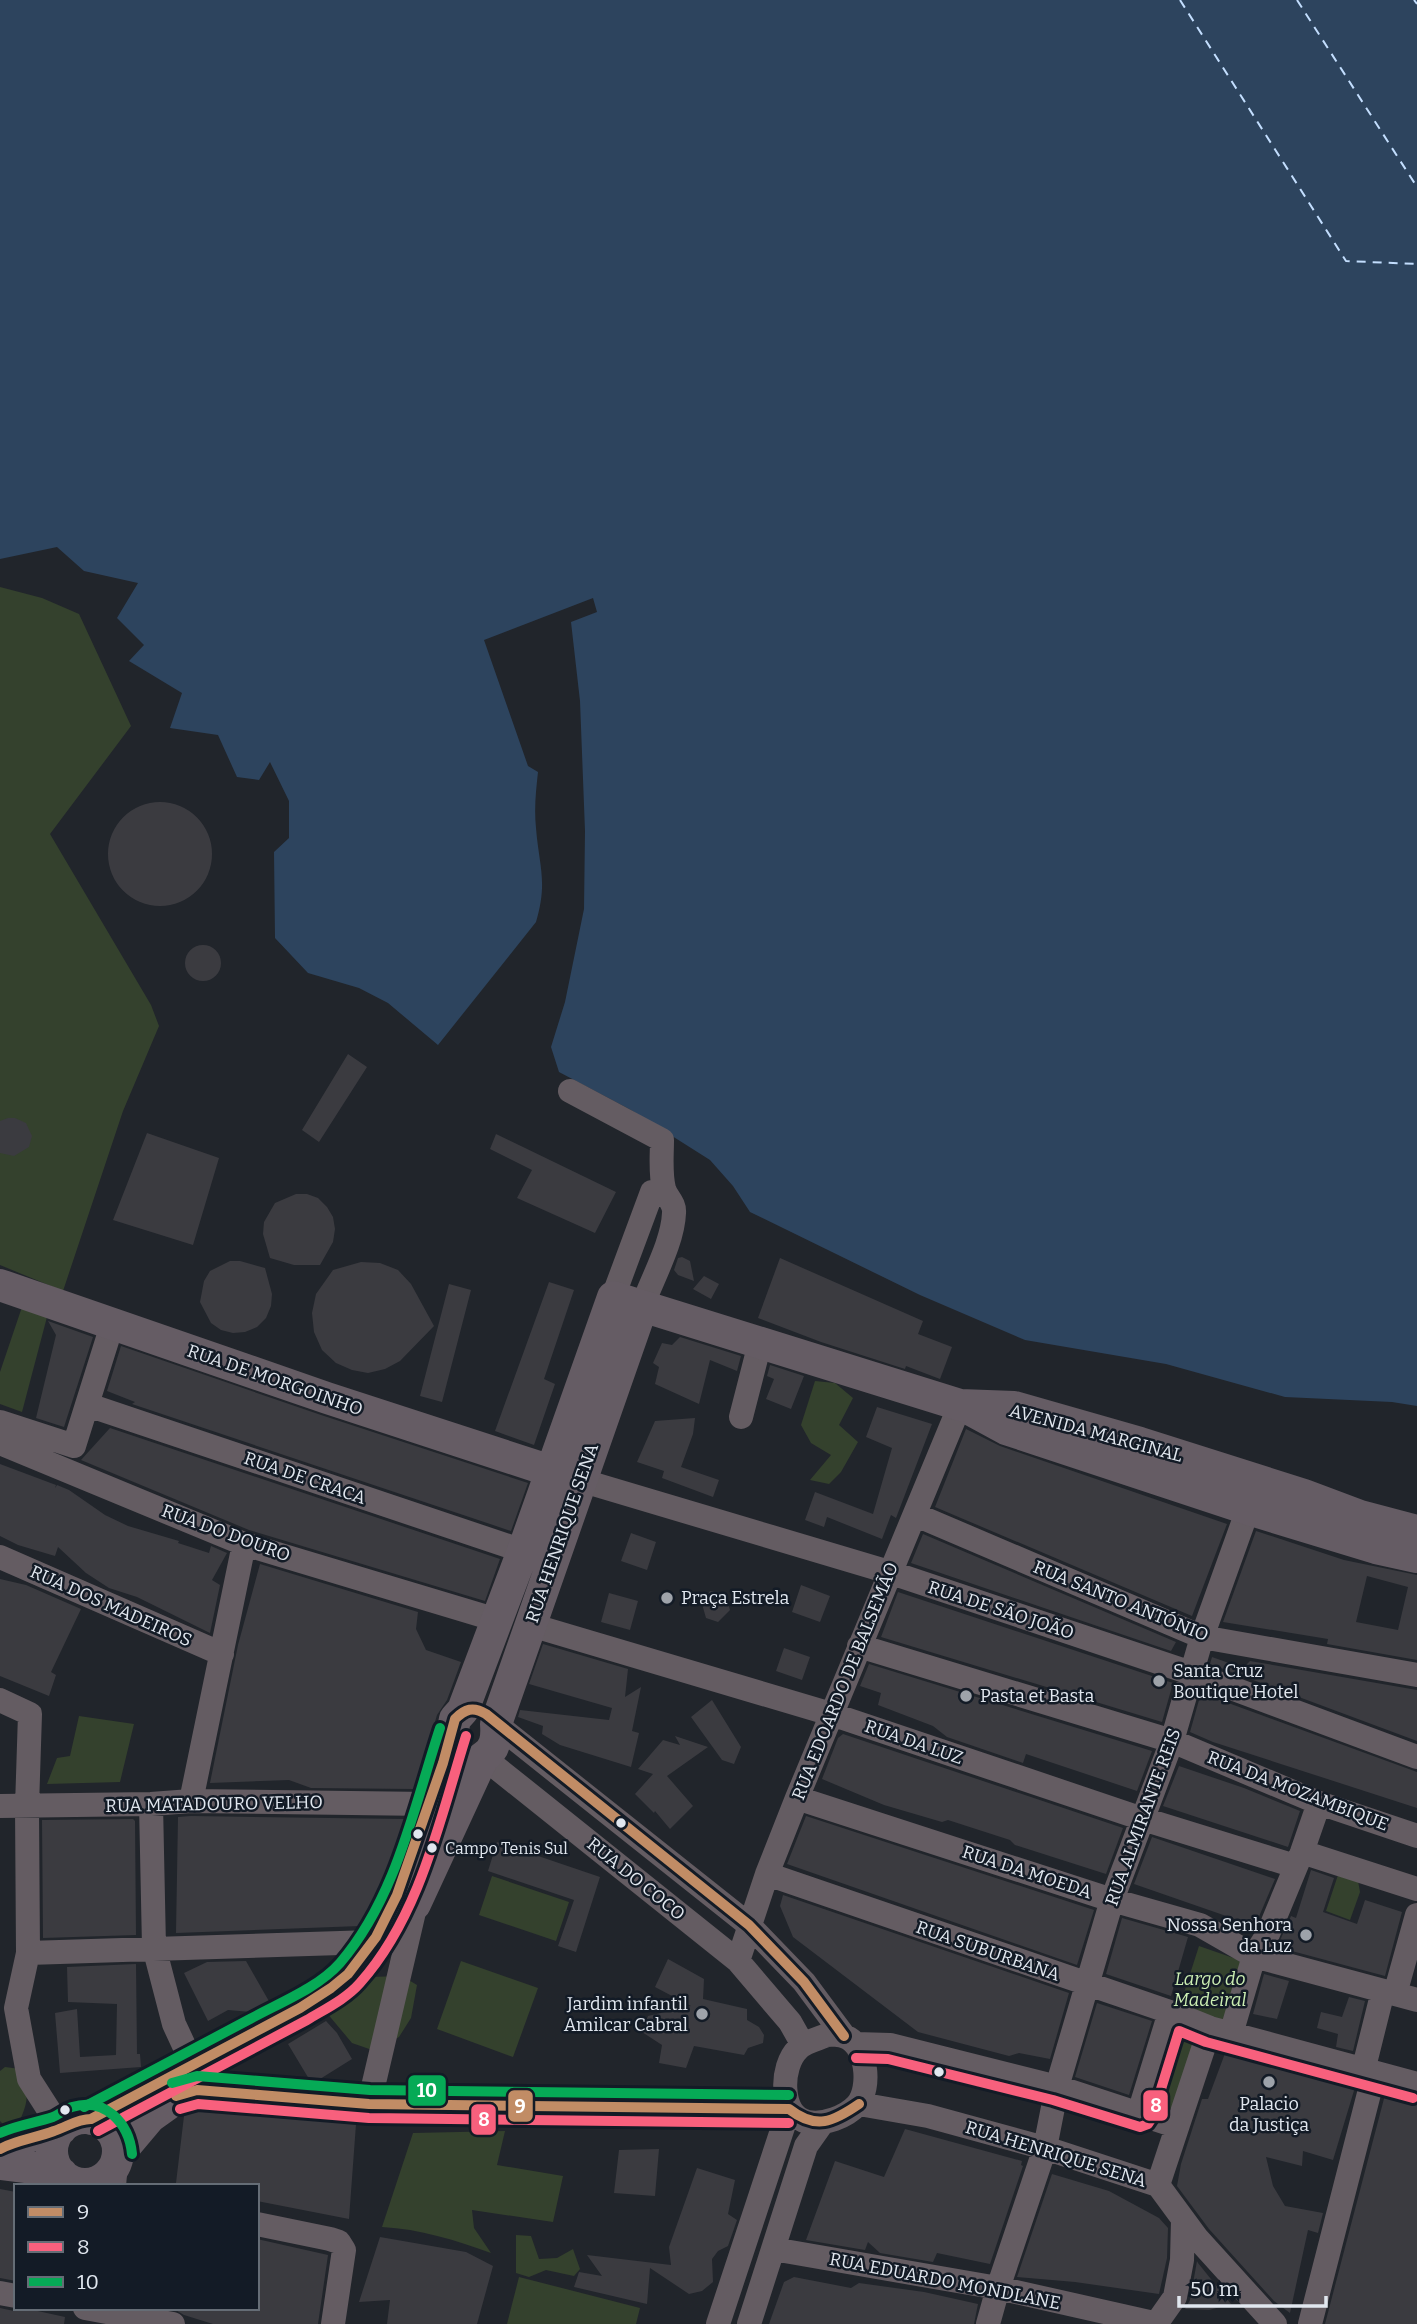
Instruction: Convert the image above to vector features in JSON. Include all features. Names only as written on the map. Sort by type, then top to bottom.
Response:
[{"type":"main road","name":"RUA DE MORGOINHO","points":[[0,1285],[566,1476]]},
{"type":"main road","name":"AVENIDA MARGINAL","points":[[613,1297],[960,1405],[1014,1407],[1140,1443],[1360,1516],[1417,1531]]},
{"type":"main road","points":[[566,1476],[613,1297]]},
{"type":"main road","name":"RUA HENRIQUE SENA","points":[[91,2119],[325,1994],[348,1974],[372,1942],[396,1899],[458,1721],[523,1551],[566,1476],[642,1307]]},
{"type":"main road","points":[[960,1405],[1006,1429],[1248,1509],[1376,1548],[1417,1557]]},
{"type":"main road","name":"RUA HENRIQUE SENA","points":[[116,2168],[150,2117],[176,2096],[342,2000],[360,1986],[384,1960],[417,1899],[483,1757],[490,1753],[494,1746],[496,1724],[531,1625],[566,1476]]},
{"type":"main road","name":"RUA DO COCO","points":[[483,1757],[460,1747],[458,1721],[478,1708],[496,1724]]},
{"type":"main road","points":[[0,2149],[24,2138],[61,2129],[75,2120],[99,2121],[112,2131],[116,2138],[116,2168],[92,2183],[76,2183],[50,2170],[0,2164]]},
{"type":"main road","points":[[61,2129],[53,2143],[54,2160],[67,2180]]},
{"type":"street","points":[[570,1091],[662,1140],[664,1191],[671,1199],[675,1212],[668,1241],[642,1307]]},
{"type":"street","points":[[613,1297],[652,1192],[664,1191]]},
{"type":"street","points":[[0,1422],[74,1446],[112,1325]]},
{"type":"street","points":[[741,1416],[761,1343]]},
{"type":"street","name":"RUA DE CRACA","points":[[88,1405],[523,1551]]},
{"type":"street","name":"RUA EDOARDO DE BALSEMÃO","points":[[738,1961],[767,1874],[797,1798],[960,1405]]},
{"type":"street","name":"RUA DO DOURO","points":[[0,1443],[244,1544],[497,1620]]},
{"type":"street","name":"RUA DE SÃO JOÃO","points":[[566,1476],[889,1572],[1191,1673],[1417,1757]]},
{"type":"street","name":"RUA ALMIRANTE REIS","points":[[1045,2148],[1057,2087],[1112,1900],[1172,1741],[1202,1637],[1248,1509]]},
{"type":"street","name":"RUA SANTO ANTÓNIO","points":[[916,1515],[1202,1637],[1417,1675]]},
{"type":"street","points":[[191,1801],[244,1544]]},
{"type":"street","name":"RUA DOS MADEIROS","points":[[0,1557],[222,1654]]},
{"type":"street","name":"RUA DA LUZ","points":[[531,1625],[831,1714],[1143,1819],[1417,1889]]},
{"type":"street","name":"RUA DA MOZAMBIQUE","points":[[859,1646],[1172,1741],[1320,1803],[1417,1836]]},
{"type":"street","points":[[0,1700],[30,1714],[27,1807],[28,1953],[8,2004],[29,2079],[61,2129]]},
{"type":"street","name":"RUA DO COCO","points":[[496,1724],[749,1926],[804,1982],[850,2040]]},
{"type":"street","name":"RUA DO COCO","points":[[483,1757],[738,1961],[790,2022],[803,2045]]},
{"type":"street","name":"RUA DA MOEDA","points":[[797,1798],[1200,1926],[1254,1955],[1398,1995]]},
{"type":"street","name":"RUA MATADOURO VELHO","points":[[0,1807],[191,1801],[429,1804]]},
{"type":"street","points":[[1158,2185],[1177,2126],[1254,1955],[1268,1934],[1320,1803]]},
{"type":"street","points":[[151,1804],[154,1947],[174,2024],[193,2066]]},
{"type":"street","name":"RUA SUBURBANA","points":[[767,1874],[1220,2031],[1417,2084]]},
{"type":"street","points":[[369,2104],[417,1899]]},
{"type":"street","points":[[1310,2324],[1368,2072],[1398,1995],[1417,1915]]},
{"type":"street","points":[[28,1953],[372,1942]]},
{"type":"street","points":[[1139,2112],[1170,2012]]},
{"type":"street","points":[[718,2324],[789,2109],[786,2090],[788,2066],[797,2049],[803,2045],[827,2035],[890,2045],[1057,2087],[1177,2126]]},
{"type":"street","points":[[176,2096],[197,2090],[369,2104],[789,2109],[804,2121],[823,2122],[859,2104],[866,2066],[850,2040]]},
{"type":"street","name":"RUA HENRIQUE SENA","points":[[859,2104],[928,2116],[1045,2148],[1158,2185],[1183,2219],[1275,2324]]},
{"type":"street","points":[[749,2324],[806,2146],[823,2122]]},
{"type":"street","points":[[988,2324],[1045,2148]]},
{"type":"street","points":[[1157,2324],[1175,2297],[1182,2260],[1183,2219]]},
{"type":"street","points":[[259,2224],[339,2242],[345,2257],[334,2324]]},
{"type":"street","name":"RUA EDUARDO MONDLANE","points":[[773,2249],[998,2288],[1157,2324]]},
{"type":"street","points":[[91,2313],[173,2324]]},
{"type":"green space","points":[[0,587],[42,598],[79,614],[131,726],[50,834],[151,1005],[159,1026],[123,1111],[63,1291],[0,1265]]},
{"type":"green space","points":[[22,1307],[47,1317],[22,1412],[0,1404],[0,1372]]},
{"type":"green space","points":[[815,1381],[835,1383],[853,1398],[839,1425],[858,1442],[841,1472],[829,1484],[810,1480],[831,1455],[811,1443],[801,1425]]},
{"type":"green space","points":[[79,1716],[134,1724],[120,1782],[47,1784],[57,1758],[70,1756]]},
{"type":"green space","points":[[1340,1869],[1357,1875],[1360,1892],[1350,1920],[1326,1911]]},
{"type":"green space","points":[[492,1876],[569,1902],[556,1941],[479,1915]]},
{"type":"green space","name":"Largo do Madeiral","points":[[1199,1946],[1245,1962],[1225,2025],[1175,2110],[1149,2102]]},
{"type":"green space","points":[[339,1960],[370,1977],[402,1976],[417,1985],[411,2018],[399,2037],[375,2051],[352,2043],[326,2012],[313,1987],[319,1976]]},
{"type":"green space","points":[[461,1961],[538,1988],[513,2057],[437,2029]]},
{"type":"green space","points":[[5,2067],[20,2069],[27,2095],[20,2120],[3,2124],[0,2121],[0,2071]]},
{"type":"green space","points":[[505,2131],[497,2165],[563,2176],[553,2222],[472,2210],[474,2228],[491,2253],[437,2236],[382,2227],[413,2133]]},
{"type":"green space","points":[[516,2235],[531,2236],[539,2259],[557,2258],[573,2249],[580,2269],[574,2276],[546,2270],[529,2277],[516,2273]]},
{"type":"green space","points":[[519,2277],[640,2308],[636,2324],[507,2324]]},
{"type":"water","points":[[0,0],[1417,0],[1417,1406],[1392,1402],[1285,1397],[1166,1364],[1025,1340],[920,1295],[750,1212],[733,1186],[710,1160],[631,1110],[559,1072],[551,1047],[565,1002],[584,909],[585,831],[580,701],[571,622],[597,612],[593,598],[484,640],[528,766],[538,772],[535,821],[542,885],[536,922],[438,1045],[388,1003],[359,988],[308,973],[275,938],[274,852],[289,838],[289,801],[270,762],[259,780],[237,777],[218,735],[170,728],[182,693],[129,661],[144,645],[117,618],[138,583],[84,571],[57,547],[0,559]]},
{"type":"building","points":[[160,802],[180,806],[203,825],[208,834],[212,854],[208,874],[189,897],[180,902],[160,906],[140,902],[117,883],[112,874],[108,854],[112,834],[131,811],[140,806]]},
{"type":"building","points":[[203,945],[216,950],[221,963],[216,976],[203,981],[190,976],[185,963],[190,950]]},
{"type":"building","points":[[348,1054],[367,1067],[319,1142],[302,1130]]},
{"type":"building","points":[[8,1118],[26,1123],[32,1136],[29,1147],[14,1156],[0,1153],[0,1121]]},
{"type":"building","points":[[147,1133],[219,1158],[193,1245],[113,1220]]},
{"type":"building","points":[[496,1134],[616,1192],[595,1233],[517,1198],[532,1170],[490,1149]]},
{"type":"building","points":[[296,1194],[318,1198],[333,1217],[333,1242],[320,1265],[294,1265],[270,1258],[263,1234],[264,1222],[275,1203]]},
{"type":"building","points":[[678,1258],[690,1261],[694,1281],[678,1275],[674,1270]]},
{"type":"building","points":[[780,1258],[923,1321],[918,1334],[952,1347],[940,1379],[906,1366],[905,1369],[821,1342],[758,1318]]},
{"type":"building","points":[[230,1261],[265,1268],[272,1294],[266,1318],[257,1327],[245,1332],[221,1330],[211,1323],[200,1302],[204,1281],[210,1271]]},
{"type":"building","points":[[361,1262],[380,1263],[398,1270],[411,1284],[434,1326],[400,1361],[385,1369],[368,1373],[336,1363],[322,1350],[314,1332],[312,1313],[316,1294],[333,1270]]},
{"type":"building","points":[[704,1276],[719,1284],[711,1299],[693,1289]]},
{"type":"building","points":[[549,1282],[574,1290],[544,1379],[555,1384],[534,1445],[495,1431]]},
{"type":"building","points":[[449,1284],[471,1290],[442,1402],[420,1396]]},
{"type":"building","points":[[48,1321],[93,1337],[64,1427],[36,1418],[56,1335]]},
{"type":"building","points":[[680,1337],[741,1356],[737,1371],[710,1360],[699,1404],[655,1384],[659,1367],[653,1363],[662,1343],[672,1345]]},
{"type":"building","points":[[121,1346],[528,1483],[511,1531],[132,1404],[135,1402],[107,1391]]},
{"type":"building","points":[[770,1365],[804,1376],[791,1409],[766,1399],[774,1379],[767,1376]]},
{"type":"building","points":[[877,1407],[932,1424],[896,1518],[891,1515],[882,1539],[827,1517],[824,1527],[805,1520],[815,1492],[873,1514],[892,1448],[866,1437]]},
{"type":"building","points":[[695,1418],[693,1434],[681,1467],[719,1480],[713,1497],[662,1478],[664,1471],[637,1462],[655,1421]]},
{"type":"building","points":[[110,1428],[500,1559],[485,1601],[249,1530],[81,1460]]},
{"type":"building","points":[[966,1429],[1000,1446],[1227,1524],[1192,1616],[935,1507]]},
{"type":"building","points":[[0,1464],[56,1485],[55,1488],[57,1485],[69,1490],[105,1515],[128,1526],[209,1553],[211,1546],[227,1553],[212,1580],[220,1585],[210,1633],[137,1597],[109,1588],[86,1573],[58,1547],[55,1556],[18,1545],[0,1536]]},
{"type":"building","points":[[1256,1531],[1344,1560],[1417,1575],[1417,1660],[1327,1644],[1328,1639],[1223,1622]],"holes":[[[1367,1576],[1408,1587],[1398,1630],[1356,1622]]]},
{"type":"building","points":[[631,1533],[656,1542],[647,1570],[621,1561]]},
{"type":"building","points":[[923,1534],[1176,1642],[1171,1651],[911,1563]]},
{"type":"building","points":[[260,1564],[418,1612],[416,1629],[426,1650],[461,1662],[447,1700],[437,1715],[415,1789],[311,1788],[289,1780],[210,1783],[238,1645]]},
{"type":"building","points":[[0,1579],[26,1585],[81,1609],[51,1672],[56,1675],[49,1696],[0,1676]]},
{"type":"building","points":[[801,1585],[830,1596],[820,1622],[792,1612]]},
{"type":"building","points":[[710,1591],[725,1593],[730,1610],[718,1622],[706,1618],[702,1604]]},
{"type":"building","points":[[898,1592],[1173,1683],[1162,1722],[881,1637]]},
{"type":"building","points":[[609,1593],[638,1601],[630,1630],[601,1622]]},
{"type":"building","points":[[543,1644],[628,1669],[625,1697],[641,1687],[632,1731],[639,1733],[631,1767],[560,1745],[542,1734],[543,1726],[518,1717],[520,1710],[609,1720],[612,1708],[529,1684]]},
{"type":"building","points":[[784,1648],[810,1657],[802,1680],[776,1671]]},
{"type":"building","points":[[1212,1657],[1243,1668],[1250,1661],[1417,1690],[1417,1741],[1210,1664]]},
{"type":"building","points":[[869,1664],[1152,1751],[1137,1791],[1026,1754],[1023,1763],[947,1737],[933,1726],[878,1705],[881,1693],[860,1686]]},
{"type":"building","points":[[1201,1693],[1417,1772],[1417,1808],[1213,1742],[1190,1732]]},
{"type":"building","points":[[712,1700],[741,1747],[734,1764],[722,1760],[691,1717]]},
{"type":"building","points":[[843,1734],[1123,1828],[1106,1874],[948,1820],[942,1822],[884,1805],[822,1779],[838,1738]]},
{"type":"building","points":[[675,1736],[708,1747],[667,1776],[693,1806],[670,1829],[655,1811],[654,1813],[635,1794],[653,1774],[638,1769],[663,1740],[680,1745]]},
{"type":"building","points":[[1179,1766],[1300,1811],[1288,1847],[1163,1806]]},
{"type":"building","points":[[806,1816],[1094,1910],[1077,1965],[787,1864]]},
{"type":"building","points":[[178,1817],[405,1819],[385,1875],[360,1926],[176,1933]]},
{"type":"building","points":[[133,1819],[136,1935],[43,1938],[42,1820]]},
{"type":"building","points":[[1152,1837],[1275,1879],[1255,1926],[1134,1884]]},
{"type":"building","points":[[497,1842],[600,1877],[576,1952],[558,1946],[574,1900],[488,1871]]},
{"type":"building","points":[[1311,1870],[1334,1878],[1323,1912],[1357,1924],[1365,1900],[1402,1912],[1385,1976],[1277,1947],[1291,1916],[1296,1918]]},
{"type":"building","points":[[783,1895],[1069,1993],[1050,2059],[1019,2053],[1009,2056],[918,2032],[793,1937],[780,1906]]},
{"type":"building","points":[[1122,1918],[1188,1937],[1171,1996],[1106,1974]]},
{"type":"building","name":"Jardim infantil Amilcar Cabral","points":[[668,1959],[704,1979],[703,1999],[747,2009],[747,2020],[759,2027],[764,2035],[763,2043],[748,2048],[744,2055],[694,2046],[686,2068],[659,2063],[662,2045],[642,2032],[648,2016],[691,2006],[655,1987]]},
{"type":"building","points":[[246,1961],[270,2003],[251,2012],[228,2010],[208,2021],[184,1973],[207,1962]]},
{"type":"building","points":[[136,1964],[137,2054],[140,2054],[141,2067],[60,2073],[55,2013],[77,2009],[80,2057],[116,2055],[117,2004],[68,2002],[67,1967]]},
{"type":"building","points":[[1264,1974],[1289,1981],[1277,2019],[1253,2014]]},
{"type":"building","points":[[1349,1997],[1365,2001],[1353,2051],[1336,2047],[1338,2034],[1317,2028],[1321,2012],[1342,2017]]},
{"type":"building","points":[[1097,2003],[1152,2021],[1129,2095],[1075,2077]]},
{"type":"building","points":[[326,2021],[337,2033],[352,2059],[312,2084],[288,2044]]},
{"type":"building","points":[[1227,2048],[1356,2084],[1333,2160],[1303,2151],[1302,2166],[1266,2157],[1273,2186],[1285,2206],[1323,2213],[1318,2233],[1308,2230],[1290,2313],[1274,2301],[1209,2229],[1177,2186],[1181,2164],[1202,2099],[1208,2099]]},
{"type":"building","points":[[1386,2091],[1417,2098],[1417,2324],[1325,2324]]},
{"type":"building","points":[[192,2110],[356,2124],[349,2219],[259,2201],[259,2184],[176,2183],[184,2116]]},
{"type":"building","points":[[905,2129],[1022,2161],[1023,2166],[990,2264],[937,2253],[933,2262],[880,2253],[868,2242],[865,2250],[806,2240],[835,2161],[884,2177]]},
{"type":"building","points":[[659,2149],[655,2196],[614,2193],[619,2150]]},
{"type":"building","points":[[697,2168],[735,2180],[728,2214],[737,2220],[728,2246],[718,2251],[712,2259],[713,2282],[702,2291],[689,2294],[650,2268],[647,2304],[574,2287],[579,2272],[602,2276],[587,2255],[671,2265],[669,2247]]},
{"type":"building","points":[[1052,2174],[1109,2191],[1159,2218],[1168,2228],[1167,2258],[1159,2294],[1017,2277]]},
{"type":"building","points":[[0,2189],[14,2192],[14,2281],[0,2278]]},
{"type":"building","points":[[380,2237],[466,2252],[493,2266],[477,2324],[387,2324],[390,2300],[359,2302]]},
{"type":"building","points":[[259,2239],[328,2255],[318,2324],[213,2324],[176,2310],[259,2310]]},
{"type":"building","points":[[1197,2261],[1231,2304],[1209,2310],[1185,2309],[1190,2300]]},
{"type":"building","points":[[794,2277],[851,2288],[859,2283],[924,2292],[978,2304],[974,2324],[769,2324],[784,2282]]},
{"type":"building","points":[[0,2308],[14,2311],[33,2310],[65,2317],[64,2324],[0,2324]]},
{"type":"ferry route","points":[[1180,0],[1346,261],[1417,264]]},
{"type":"ferry route","points":[[1297,0],[1417,187]]},
{"type":"ferry route","points":[[1414,0],[1417,4]]},
{"type":"transit line","name":"9","points":[[0,2149],[91,2119],[300,2008],[348,1974],[376,1937],[397,1895],[443,1763],[455,1719],[469,1710],[486,1714],[749,1925],[804,1982],[844,2036]]},
{"type":"transit line","name":"10","points":[[84,2107],[298,1994],[321,1980],[340,1963],[376,1910],[389,1881],[412,1820],[440,1728]]},
{"type":"transit line","name":"8","points":[[98,2131],[307,2020],[342,1999],[360,1983],[381,1957],[413,1897],[437,1833],[466,1736]]},
{"type":"transit line","name":"8","points":[[856,2058],[888,2059],[1053,2100],[1140,2127],[1148,2124],[1152,2118],[1179,2031],[1206,2042],[1413,2098]]},
{"type":"transit line","name":"10","points":[[172,2083],[197,2076],[370,2090],[789,2095]]},
{"type":"transit line","name":"9","points":[[176,2096],[197,2090],[369,2104],[789,2109],[799,2116],[816,2121],[833,2119],[859,2104]]},
{"type":"transit line","name":"8","points":[[180,2109],[198,2104],[369,2118],[789,2123]]},
{"type":"transit line","name":"10","points":[[0,2133],[53,2117],[72,2107],[95,2106],[105,2109],[120,2123],[126,2132],[132,2154]]},
{"type":"place","name":"Praça Estrela","points":[[667,1598]]},
{"type":"place","name":"Santa Cruz Boutique Hotel","points":[[1159,1681]]},
{"type":"place","name":"Pasta et Basta","points":[[966,1696]]},
{"type":"place","name":"Campo Tenis Sul","points":[[432,1848]]},
{"type":"place","name":"Nossa Senhora da Luz","points":[[1306,1935]]},
{"type":"place","name":"Jardim infantil Amilcar Cabral","points":[[702,2014]]},
{"type":"place","name":"Palacio da Justiça","points":[[1269,2082]]}]
